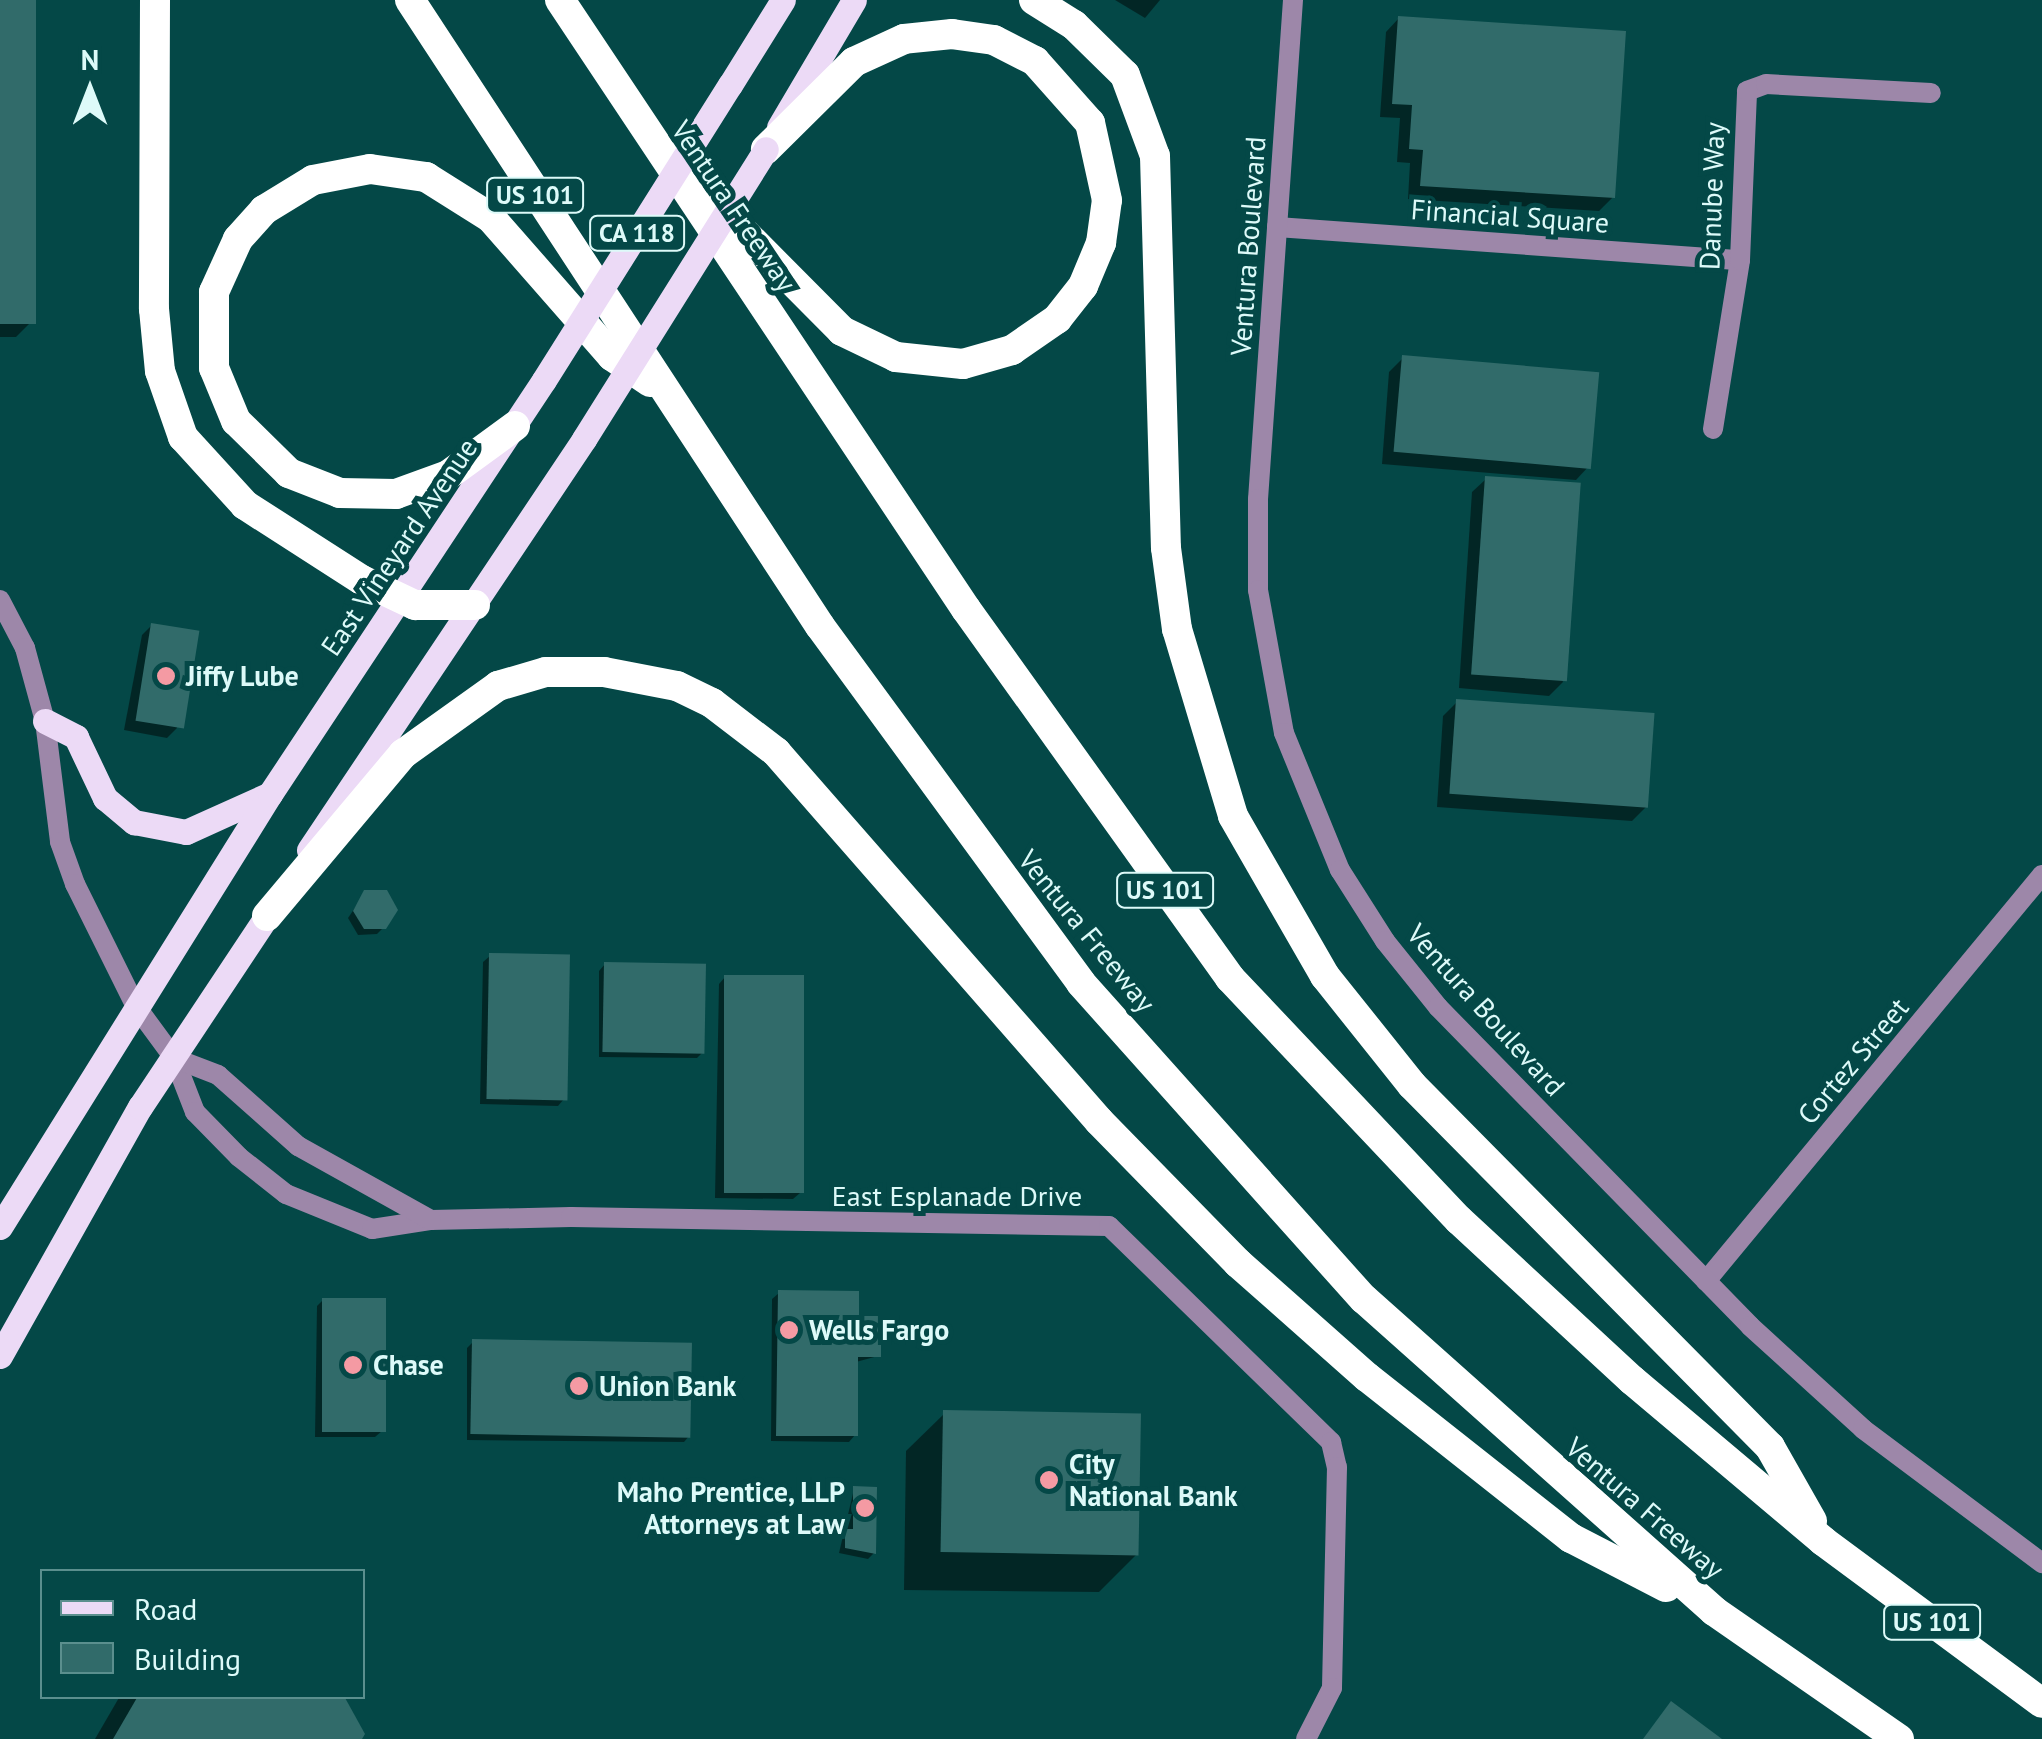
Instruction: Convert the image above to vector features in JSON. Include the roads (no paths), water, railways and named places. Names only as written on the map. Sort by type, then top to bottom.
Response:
[{"type":"highway","points":[[155,0],[154,310],[169,406],[196,456],[244,505],[401,602],[440,608],[475,604]]},
{"type":"highway","name":"Ventura Freeway","points":[[410,0],[661,390],[842,657],[1081,983],[1364,1299],[1714,1611],[1899,1739]]},
{"type":"highway","name":"Ventura Freeway","points":[[560,0],[966,609],[1230,978],[1459,1220],[1632,1380],[1823,1541],[2042,1704]]},
{"type":"highway","points":[[1034,0],[1074,25],[1125,75],[1155,156],[1166,548],[1196,706],[1233,816],[1325,976],[1412,1085],[1770,1447],[1823,1541]]},
{"type":"highway","points":[[659,152],[752,233],[842,331],[896,358],[963,364],[1012,350],[1057,318],[1084,286],[1101,243],[1107,200],[1090,122],[1035,61],[994,40],[952,34],[904,39],[854,62],[766,149]]},
{"type":"highway","points":[[515,426],[448,476],[396,494],[340,493],[289,473],[236,421],[214,368],[214,292],[238,239],[264,210],[313,180],[370,168],[426,177],[477,205],[612,356],[661,390]]},
{"type":"highway","points":[[268,916],[403,754],[452,713],[498,686],[546,672],[604,672],[677,686],[712,703],[776,752],[1100,1121],[1238,1263],[1368,1377],[1570,1538],[1714,1611]]},
{"type":"main road","name":"East Vineyard Avenue","points":[[0,1227],[135,1004],[515,426],[783,0]]},
{"type":"main road","name":"CA 118","points":[[475,604],[584,440],[854,0]]},
{"type":"main road","points":[[0,1356],[169,1066],[475,604]]},
{"type":"main road","points":[[44,721],[76,738],[105,798],[134,822],[186,832],[270,794]]},
{"type":"street","name":"Ventura Boulevard","points":[[1293,0],[1258,499],[1258,590],[1272,681],[1308,803],[1362,908],[1410,974],[1706,1281],[1851,1419],[2042,1563]]},
{"type":"street","name":"Danube Way","points":[[1712,428],[1740,260],[1744,99],[1750,88],[1931,93]]},
{"type":"street","name":"Financial Square","points":[[1277,228],[1740,260]]},
{"type":"street","points":[[0,600],[25,648],[44,721],[60,842],[90,922],[169,1066]]},
{"type":"street","name":"Cortez Street","points":[[1706,1281],[2042,875]]},
{"type":"street","name":"East Esplanade Drive","points":[[169,1066],[195,1112],[286,1194],[372,1229],[431,1220],[1109,1226],[1331,1442],[1336,1468],[1332,1688],[1306,1739]]},
{"type":"street","name":"East Esplanade Drive","points":[[169,1066],[218,1075],[298,1146],[431,1220]]},
{"type":"place","name":"Jiffy Lube","points":[[166,676]]},
{"type":"place","name":"Wells Fargo","points":[[789,1330]]},
{"type":"place","name":"Chase","points":[[353,1365]]},
{"type":"place","name":"Union Bank","points":[[579,1386]]},
{"type":"place","name":"City National Bank","points":[[1049,1480]]},
{"type":"place","name":"Maho Prentice, LLP Attorneys at Law","points":[[865,1508]]}]
